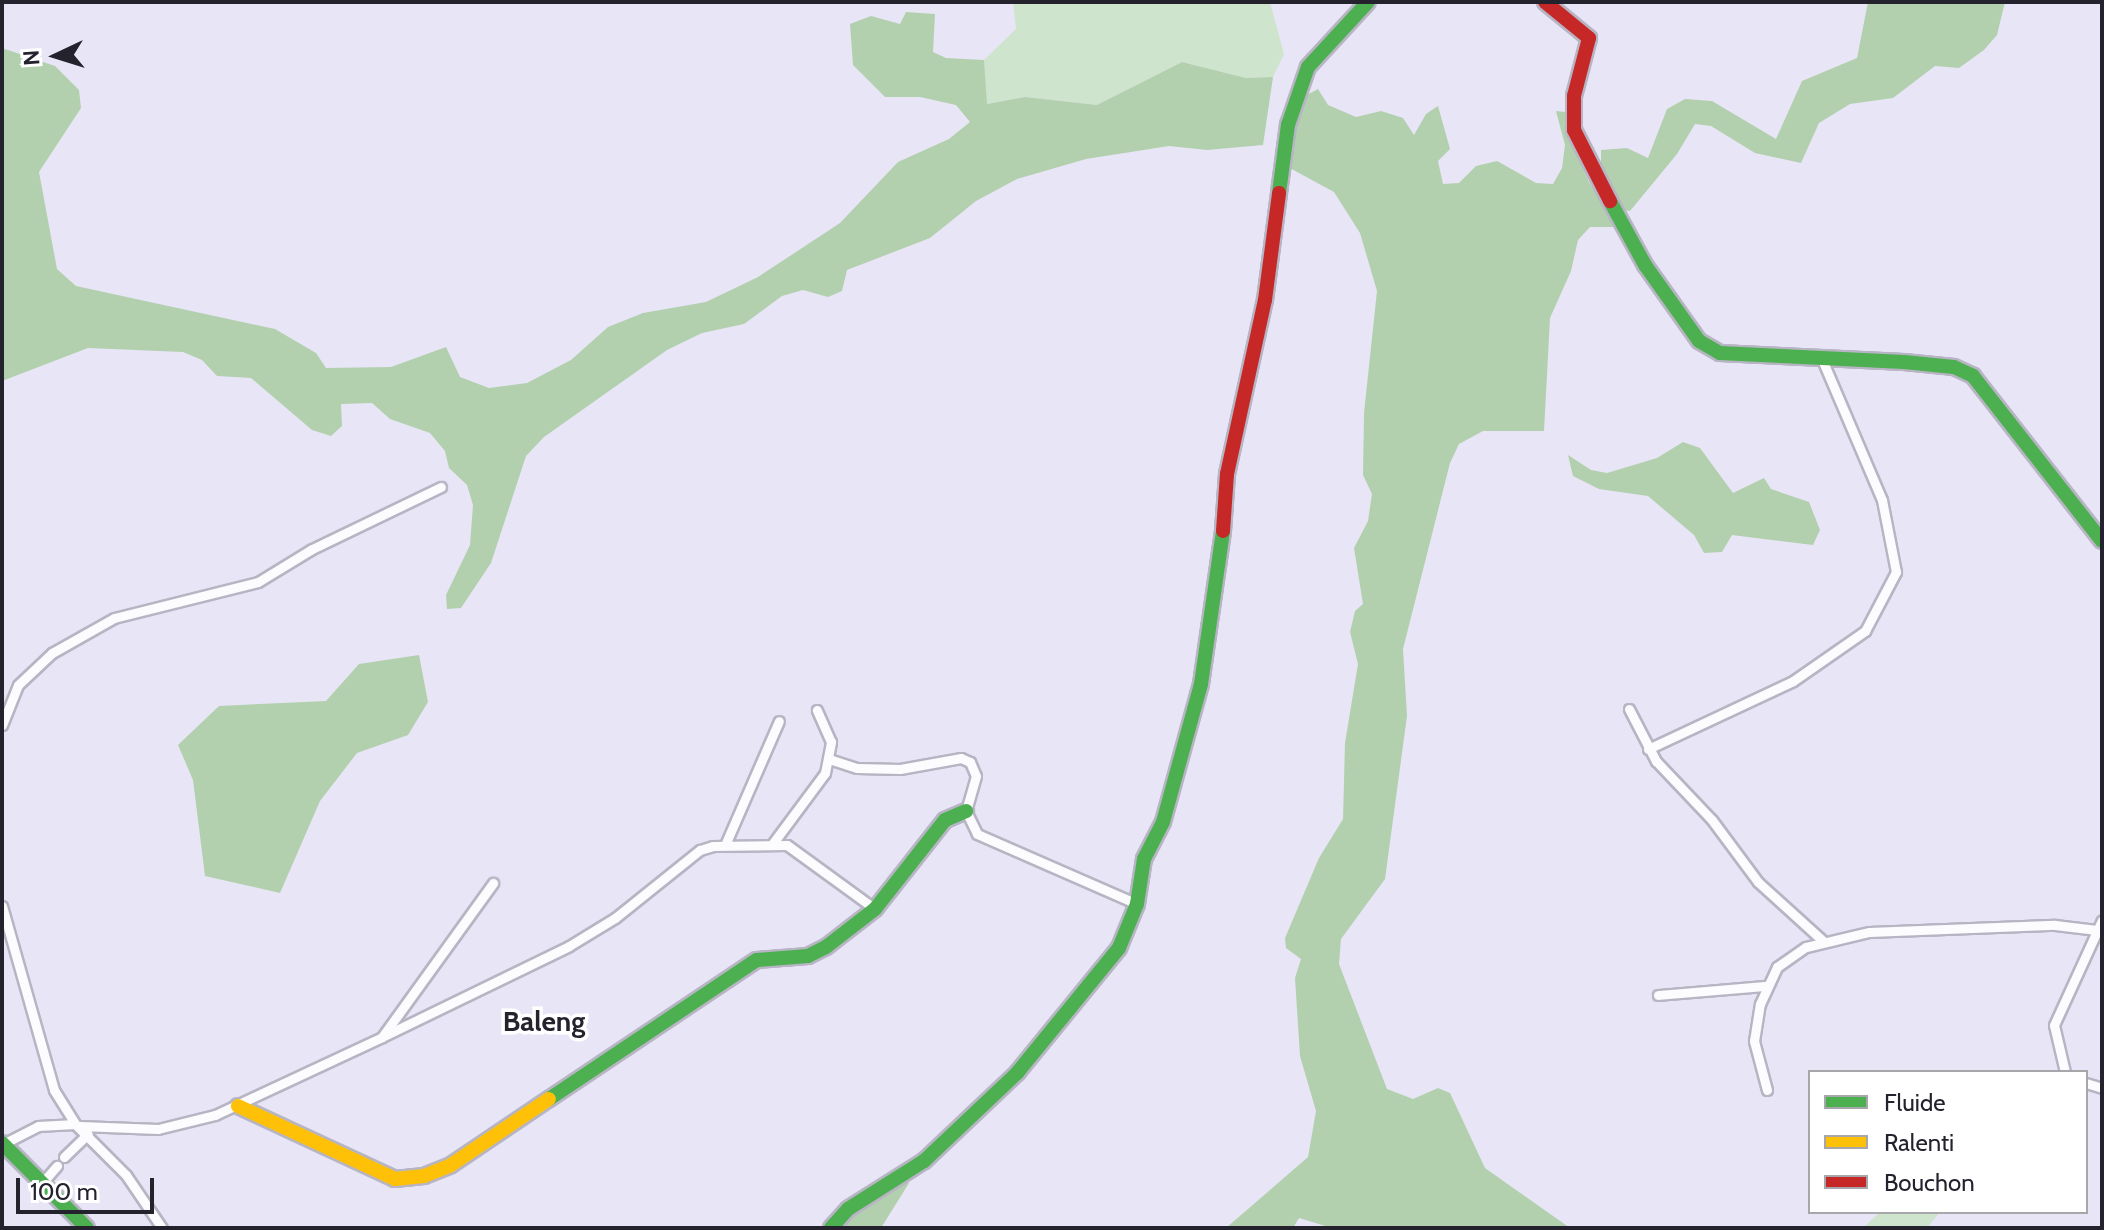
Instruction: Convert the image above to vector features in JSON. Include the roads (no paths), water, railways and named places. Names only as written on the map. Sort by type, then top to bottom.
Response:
[{"type":"street","points":[[831,1228],[848,1209],[924,1161],[1017,1073],[1119,948],[1137,904],[1144,859],[1163,822],[1201,684],[1221,558],[1227,474],[1265,300],[1288,125],[1308,67],[1368,2]]},
{"type":"street","points":[[1545,2],[1585,30],[1589,38],[1574,96],[1574,130],[1591,171],[1680,321],[1720,353],[1954,367],[1973,376],[2102,541]]},
{"type":"street","points":[[1648,749],[1793,681],[1865,631],[1896,572],[1882,500],[1822,359]]},
{"type":"street","points":[[2,725],[18,685],[52,653],[114,618],[258,582],[312,549],[441,487]]},
{"type":"street","points":[[1629,709],[1648,749],[1712,820],[1758,882],[1823,941]]},
{"type":"street","points":[[773,843],[825,773],[831,742],[817,710]]},
{"type":"street","points":[[725,845],[779,721]]},
{"type":"street","points":[[829,759],[857,768],[900,769],[961,758],[975,768],[966,811],[977,834],[1137,904]]},
{"type":"street","points":[[238,1106],[374,1172],[395,1179],[424,1176],[510,1127],[757,960],[808,956],[875,909],[945,820],[966,811]]},
{"type":"street","points":[[87,1228],[2,1143],[38,1126],[158,1129],[238,1106],[569,946],[615,918],[700,850],[725,845],[787,845],[875,909]]},
{"type":"street","points":[[382,1037],[493,883]]},
{"type":"street","points":[[2,906],[54,1090],[77,1125],[126,1175],[162,1228]]},
{"type":"street","points":[[1767,1090],[1754,1041],[1766,986],[1777,967],[1823,941],[1939,928],[2100,925],[2054,1025],[2065,1070]]},
{"type":"street","points":[[1658,995],[1766,986]]},
{"type":"street","points":[[64,1157],[88,1134]]},
{"type":"street","points":[[42,1183],[57,1166]]},
{"type":"district","name":"Baleng","points":[[544,1021]]}]
